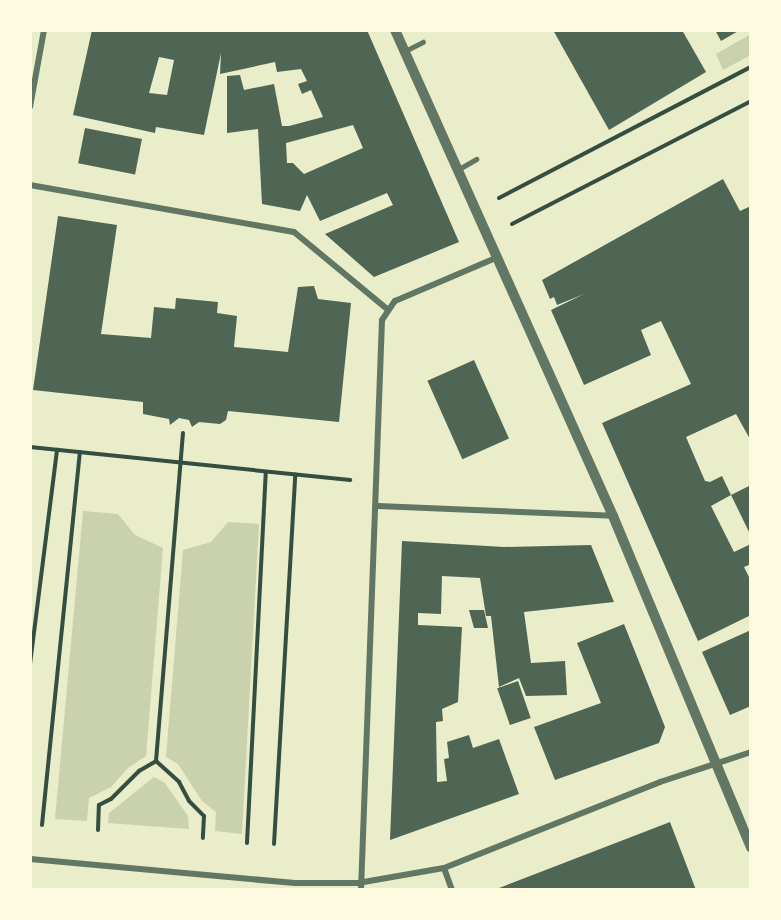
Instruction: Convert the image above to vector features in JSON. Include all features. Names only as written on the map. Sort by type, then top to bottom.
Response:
[{"type":"street","points":[[30,107],[44,30]]},
{"type":"street","points":[[395,30],[613,516],[751,847]]},
{"type":"street","points":[[30,184],[294,232],[387,309]]},
{"type":"street","points":[[360,886],[378,506],[382,320],[387,309],[395,301],[498,256]]},
{"type":"street","points":[[378,506],[613,516]]},
{"type":"street","points":[[30,860],[296,883],[360,886],[444,868],[660,782],[716,766],[751,752]]},
{"type":"street","points":[[444,868],[452,890]]},
{"type":"lane","points":[[405,51],[423,42]]},
{"type":"lane","points":[[459,169],[476,159]]},
{"type":"path","points":[[477,210],[751,67]]},
{"type":"path","points":[[506,226],[751,101]]},
{"type":"path","points":[[156,761],[183,433]]},
{"type":"path","points":[[30,447],[378,483]]},
{"type":"path","points":[[30,664],[57,450]]},
{"type":"path","points":[[42,825],[80,452]]},
{"type":"path","points":[[247,843],[266,472]]},
{"type":"path","points":[[274,844],[295,475]]},
{"type":"path","points":[[98,830],[99,805],[111,799],[139,771],[156,761]]},
{"type":"path","points":[[156,761],[179,782],[189,801],[204,816],[203,838]]},
{"type":"green space","points":[[751,34],[751,55],[723,70],[716,54]]},
{"type":"green space","points":[[83,511],[118,514],[135,535],[163,548],[146,756],[128,768],[111,787],[89,798],[87,821],[55,819]]},
{"type":"green space","points":[[228,522],[259,524],[242,834],[215,831],[216,812],[202,801],[178,764],[166,757],[183,550],[211,542]]},
{"type":"green space","points":[[154,777],[165,783],[188,816],[189,829],[108,823],[109,813]]},
{"type":"building","points":[[92,30],[367,30],[459,242],[374,277],[325,234],[393,205],[387,193],[320,221],[307,195],[300,211],[262,204],[258,129],[227,133],[227,76],[240,75],[244,90],[274,84],[282,126],[289,126],[323,117],[311,90],[302,94],[298,84],[307,81],[301,69],[277,72],[275,62],[220,74],[221,53],[204,135],[156,127],[155,133],[73,115]],"holes":[[[159,57],[174,60],[167,95],[149,93]],[[353,125],[363,148],[304,174],[293,163],[287,163],[286,143]]]},
{"type":"building","points":[[553,30],[682,30],[706,72],[609,130]]},
{"type":"building","points":[[715,30],[740,30],[721,41]]},
{"type":"building","points":[[85,128],[142,139],[135,174],[78,163]]},
{"type":"building","points":[[723,179],[740,211],[751,206],[751,441],[736,414],[686,437],[705,481],[710,482],[722,476],[731,495],[711,506],[734,552],[751,544],[751,564],[744,567],[751,581],[751,615],[698,641],[602,423],[691,384],[661,321],[641,330],[651,355],[584,385],[551,310],[584,294],[557,305],[554,297],[550,299],[542,280]]},
{"type":"building","points":[[58,216],[117,225],[101,334],[151,338],[154,307],[175,309],[176,298],[218,302],[217,313],[237,316],[234,347],[288,352],[298,287],[314,286],[318,299],[351,303],[339,422],[228,411],[226,420],[220,424],[199,422],[192,427],[189,420],[179,418],[170,425],[169,419],[143,414],[143,402],[33,390]]},
{"type":"building","points":[[474,360],[509,439],[462,459],[427,381]]},
{"type":"building","points":[[751,485],[751,536],[731,495]]},
{"type":"building","points":[[402,541],[504,547],[591,545],[614,602],[524,612],[531,663],[565,661],[567,695],[526,696],[519,678],[499,687],[491,616],[486,616],[480,578],[442,576],[441,614],[418,613],[418,625],[462,627],[458,702],[442,709],[443,721],[436,722],[437,782],[447,781],[444,759],[449,758],[447,742],[469,735],[473,748],[499,739],[519,794],[390,840]]},
{"type":"building","points":[[469,610],[484,610],[488,628],[474,628]]},
{"type":"building","points":[[624,624],[665,727],[659,743],[555,780],[534,727],[601,703],[577,643]]},
{"type":"building","points":[[751,630],[751,706],[730,715],[702,652]]},
{"type":"building","points":[[518,681],[531,718],[510,725],[497,688]]},
{"type":"building","points":[[670,822],[696,890],[494,890],[556,866]]}]
